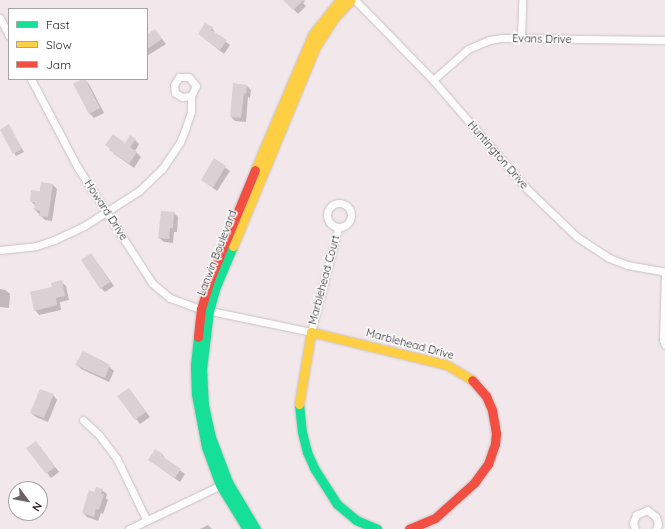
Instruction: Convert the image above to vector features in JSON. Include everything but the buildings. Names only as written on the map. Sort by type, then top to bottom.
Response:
[{"type":"street","name":"Lanwin Boulevard","points":[[247,529],[206,447],[196,394],[195,366],[209,282],[300,61],[313,34],[340,0]]},
{"type":"street","name":"Lanwin Boulevard","points":[[205,310],[307,64],[316,46],[335,17],[351,0]]},
{"type":"street","name":"Huntington Drive","points":[[355,0],[433,80],[528,190],[577,237],[609,258],[627,265],[665,272]]},
{"type":"street","points":[[521,38],[522,0]]},
{"type":"street","points":[[0,18],[8,34]]},
{"type":"street","name":"Evans Drive","points":[[433,80],[457,57],[478,44],[502,38],[665,40]]},
{"type":"street","name":"Howard Drive","points":[[32,80],[65,145],[152,283],[170,298],[205,310]]},
{"type":"street","points":[[0,250],[18,249],[54,240],[84,226],[151,181],[172,156],[186,127],[191,112],[191,96]]},
{"type":"street","name":"Marblehead Court","points":[[311,332],[338,228]]},
{"type":"street","points":[[665,272],[663,340],[665,345]]},
{"type":"street","name":"Marblehead Drive","points":[[205,310],[311,332],[447,365],[470,378],[486,396],[492,410],[496,433],[495,444],[488,464],[474,483],[434,518],[409,529]]},
{"type":"street","points":[[311,332],[299,400],[302,432],[307,452],[314,468],[337,504],[356,520],[377,529]]},
{"type":"street","points":[[83,420],[99,435],[117,459],[146,519]]},
{"type":"street","name":"Lanwin Boulevard","points":[[224,483],[256,529]]},
{"type":"street","points":[[129,529],[146,519],[224,483]]},
{"type":"street","points":[[635,529],[633,523],[636,515],[647,510],[656,517],[658,524],[656,529]]},
{"type":"traffic: fast","points":[[233,246],[215,289],[209,311],[202,369],[204,405],[211,437],[228,482],[256,529]]},
{"type":"traffic: fast","points":[[198,337],[195,366],[196,394],[206,447],[220,485],[247,529]]},
{"type":"traffic: fast","points":[[299,404],[302,432],[307,452],[314,468],[337,504],[356,520],[377,529]]},
{"type":"traffic: slow","points":[[255,170],[313,34],[340,0]]},
{"type":"traffic: slow","points":[[233,246],[316,46],[335,17],[351,0]]},
{"type":"traffic: slow","points":[[299,404],[311,332],[447,365],[472,380]]},
{"type":"traffic: jam","points":[[198,337],[201,309],[209,282],[255,170]]},
{"type":"traffic: jam","points":[[409,529],[435,518],[474,483],[488,464],[495,444],[496,433],[492,410],[486,396],[472,380]]}]
